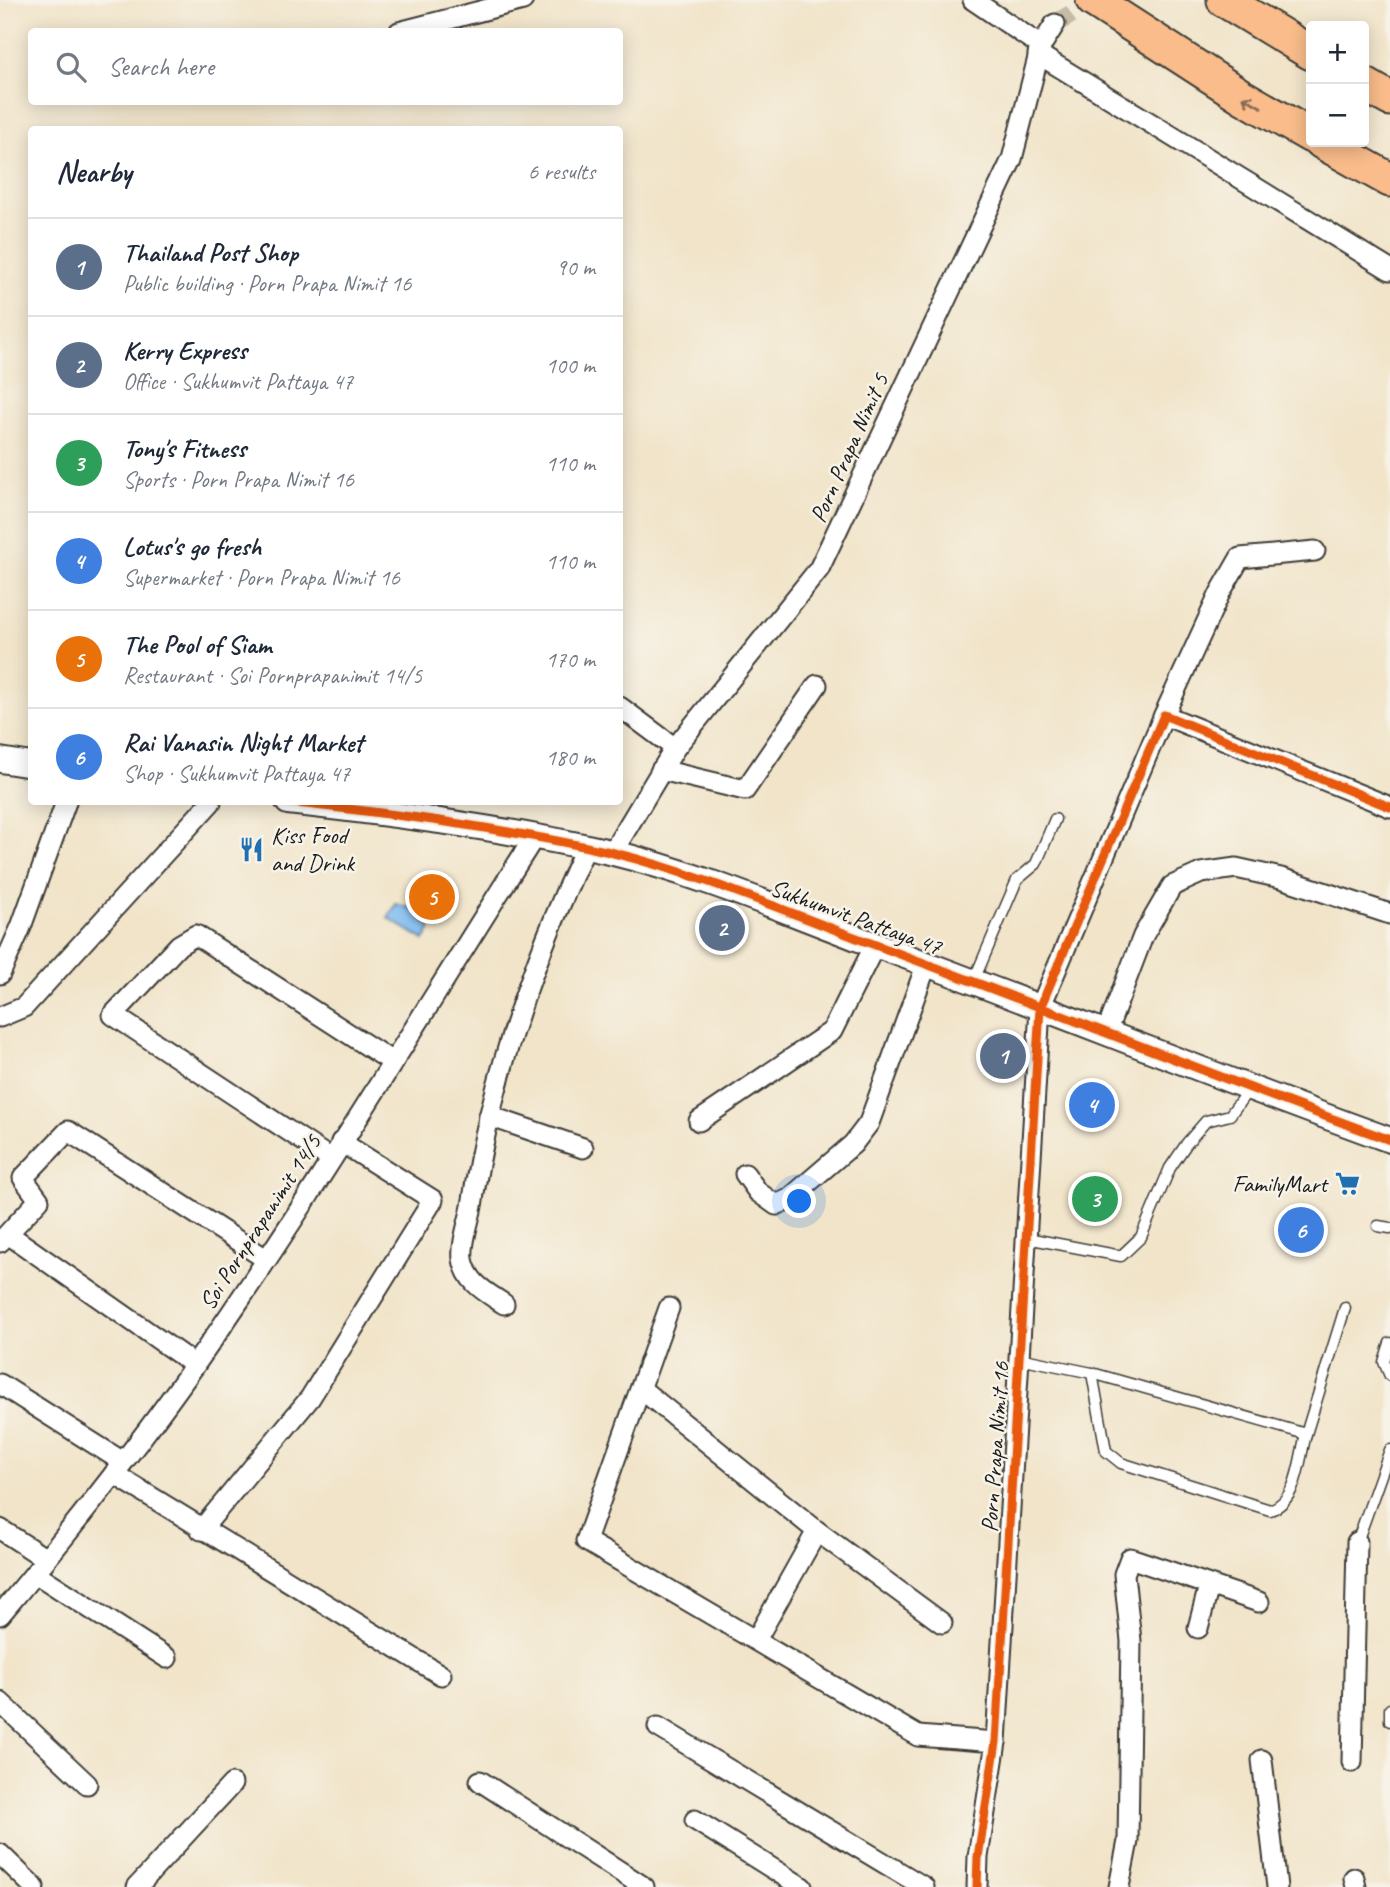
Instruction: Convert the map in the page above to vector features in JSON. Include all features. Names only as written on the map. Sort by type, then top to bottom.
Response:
[{"type":"highway","points":[[1093,0],[1243,97],[1306,133]]},
{"type":"highway","points":[[1224,0],[1306,50]]},
{"type":"highway","points":[[1366,84],[1390,99]]},
{"type":"highway","points":[[1331,147],[1390,180]]},
{"type":"street","points":[[410,28],[455,9],[523,0]]},
{"type":"street","points":[[974,0],[1040,50],[1390,270]]},
{"type":"street","name":"Porn Prapa Nimit 5","points":[[612,853],[675,748],[819,569],[836,538],[897,399],[1013,159],[1040,50],[1055,24]]},
{"type":"street","name":"Porn Prapa Nimit 16","points":[[977,1887],[978,1857],[996,1742],[1040,1008],[1164,715],[1220,593],[1240,558],[1315,551]]},
{"type":"street","points":[[661,769],[745,790],[817,685]]},
{"type":"street","points":[[623,709],[675,748]]},
{"type":"street","points":[[1164,715],[1390,807]]},
{"type":"street","points":[[0,760],[28,764]]},
{"type":"street","points":[[0,974],[21,926],[65,805]]},
{"type":"street","points":[[0,1017],[24,1007],[208,805]]},
{"type":"street","name":"Sukhumvit Pattaya 47","points":[[344,805],[381,807],[535,836],[612,853],[713,885],[927,963],[1249,1089],[1390,1140]]},
{"type":"street","name":"Soi Pornprapanimit 14/5","points":[[0,1615],[118,1468],[195,1365],[266,1259],[535,836]]},
{"type":"street","points":[[504,1304],[474,1284],[463,1258],[489,1116],[550,924],[586,848]]},
{"type":"street","points":[[1106,1032],[1143,936],[1172,886],[1200,873],[1236,868],[1247,870],[1281,878],[1390,914]]},
{"type":"street","points":[[201,1530],[310,1398],[433,1200],[336,1150],[113,1015],[179,945],[196,935],[391,1061]]},
{"type":"street","points":[[699,1121],[832,1031],[875,945]]},
{"type":"street","points":[[745,1174],[758,1192],[776,1205],[789,1199],[853,1144],[869,1123],[881,1097],[927,963]]},
{"type":"street","points":[[489,1116],[583,1148]]},
{"type":"street","points":[[195,1365],[4,1238],[39,1200],[23,1178],[68,1132],[266,1259]]},
{"type":"street","points":[[669,1308],[586,1541],[918,1736],[996,1742]]},
{"type":"street","points":[[0,1384],[201,1530],[441,1675]]},
{"type":"street","points":[[640,1389],[817,1531],[942,1623]]},
{"type":"street","points":[[0,1529],[41,1566],[167,1658]]},
{"type":"street","points":[[756,1640],[817,1531]]},
{"type":"street","points":[[1352,1762],[1357,1542]]},
{"type":"street","points":[[1119,1887],[1128,1827],[1131,1641],[1124,1574],[1130,1558],[1259,1602]]},
{"type":"street","points":[[1198,1628],[1209,1586]]},
{"type":"street","points":[[0,1702],[87,1784]]},
{"type":"street","points":[[658,1727],[924,1887]]},
{"type":"street","points":[[1262,1760],[1277,1887]]},
{"type":"street","points":[[480,1782],[644,1887]]},
{"type":"street","points":[[137,1887],[232,1784]]},
{"type":"street","points":[[695,1820],[802,1887]]},
{"type":"street","points":[[0,1854],[34,1887]]},
{"type":"lane","points":[[973,981],[1017,880],[1036,864],[1055,819]]},
{"type":"lane","points":[[1027,1238],[1121,1256],[1130,1251],[1140,1237],[1170,1168],[1187,1143],[1206,1121],[1230,1115],[1249,1089]]},
{"type":"lane","points":[[1378,1226],[1390,1228]]},
{"type":"lane","points":[[1092,1373],[1106,1451],[1121,1463],[1270,1510],[1282,1507],[1291,1494],[1306,1434],[1345,1308]]},
{"type":"lane","points":[[1390,1343],[1384,1362],[1390,1376]]},
{"type":"lane","points":[[1019,1358],[1092,1373],[1306,1434]]},
{"type":"lane","points":[[1357,1542],[1390,1451]]},
{"type":"lane","points":[[1390,1709],[1390,1721]]},
{"type":"water","points":[[396,904],[414,909],[431,928],[424,940],[388,918]]},
{"type":"tunnel","points":[[1055,24],[1095,0]]},
{"type":"cycle path","points":[[977,1887],[978,1857],[996,1742],[1040,1008],[1164,715],[1390,807]]},
{"type":"cycle path","points":[[312,805],[530,836],[610,852],[674,870],[1390,1140]]},
{"type":"place","name":"Kiss Food and Drink","points":[[251,849]]},
{"type":"place","name":"The Pool of Siam","points":[[432,897]]},
{"type":"place","name":"Kerry Express","points":[[722,928]]},
{"type":"place","name":"Thailand Post Shop","points":[[1003,1056]]},
{"type":"place","name":"Lotus's go fresh","points":[[1092,1105]]},
{"type":"place","name":"FamilyMart","points":[[1347,1184]]},
{"type":"place","name":"Tony's Fitness","points":[[1095,1199]]},
{"type":"place","name":"Rai Vanasin Night Market","points":[[1301,1230]]}]
